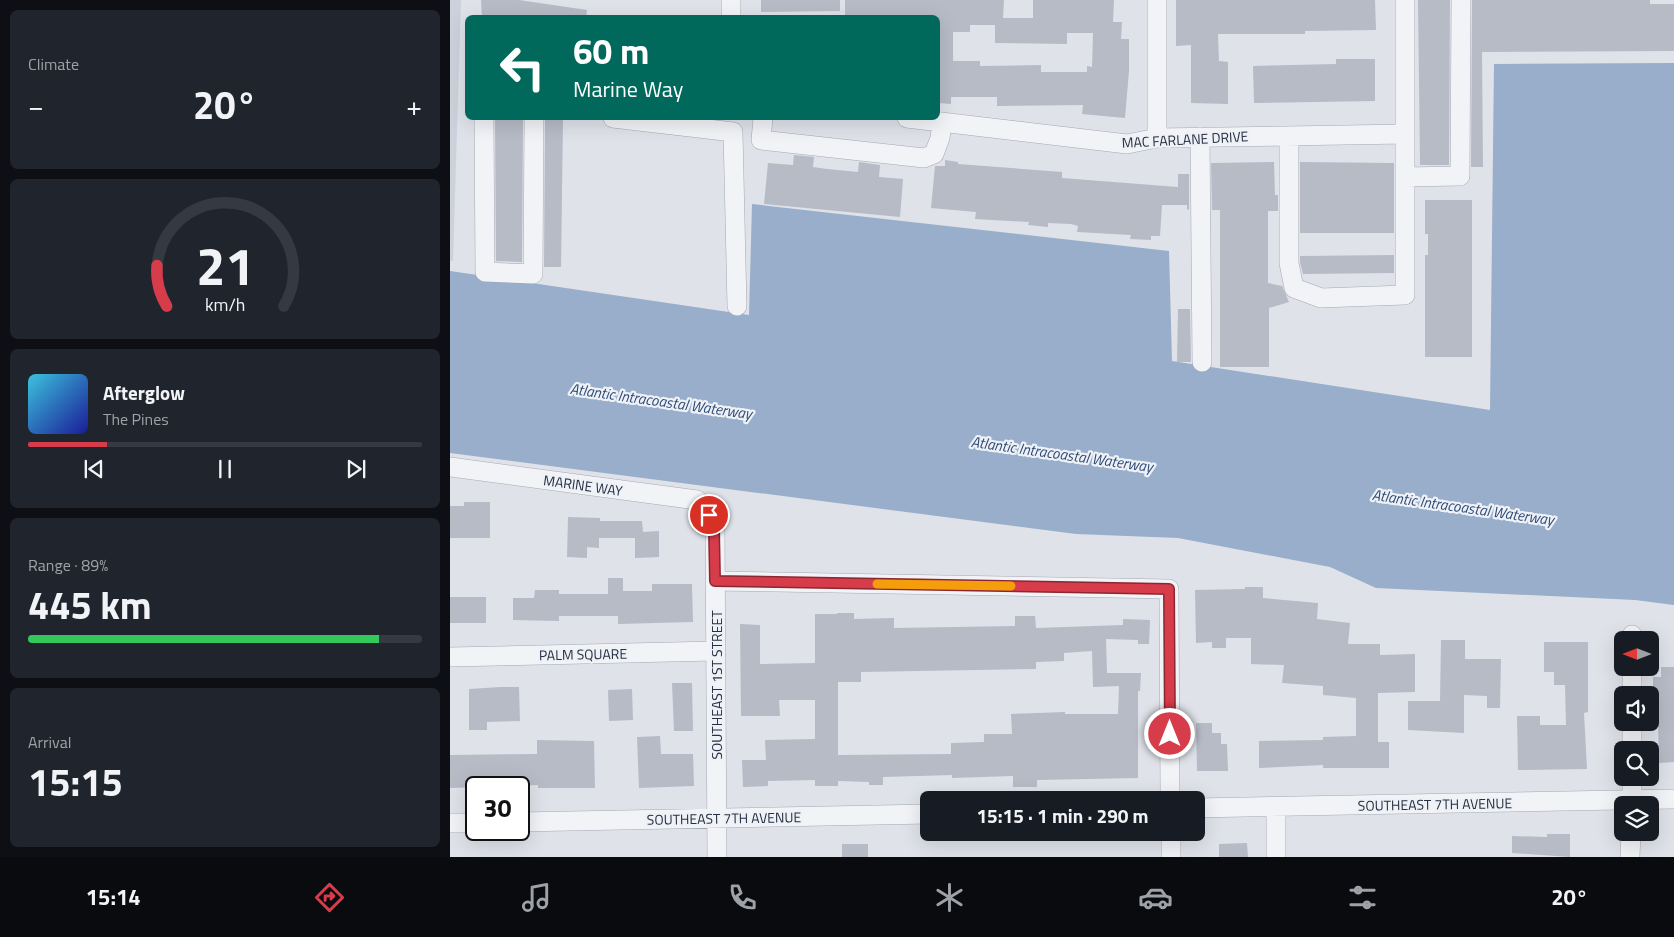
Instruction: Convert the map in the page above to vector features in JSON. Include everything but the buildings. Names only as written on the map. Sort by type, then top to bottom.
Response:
[{"type":"street","points":[[731,0],[731,15]]},
{"type":"street","points":[[1157,0],[1157,138]]},
{"type":"street","points":[[1289,136],[1289,263],[1294,288],[1321,298],[1405,294],[1405,0]]},
{"type":"street","points":[[1405,177],[1460,176],[1461,0]]},
{"type":"street","points":[[484,120],[486,272],[532,274],[534,120]]},
{"type":"street","points":[[652,120],[671,121],[733,132],[737,306]]},
{"type":"street","points":[[763,120],[761,140],[924,158],[934,154],[940,138],[942,122]]},
{"type":"street","name":"MAC FARLANE DRIVE","points":[[924,120],[1127,144],[1157,138],[1405,134]]},
{"type":"street","points":[[1200,137],[1202,362]]},
{"type":"street","name":"MARINE WAY","points":[[450,467],[697,500],[709,515]]},
{"type":"street","name":"SOUTHEAST 1ST STREET","points":[[709,515],[714,530],[717,857]]},
{"type":"street","points":[[715,581],[1169,589],[1170,791]]},
{"type":"street","name":"PALM SQUARE","points":[[450,657],[715,651]]},
{"type":"street","name":"SOUTHEAST 7TH AVENUE","points":[[1659,800],[1674,799]]},
{"type":"street","name":"SOUTHEAST 7TH AVENUE","points":[[1205,808],[1614,802]]},
{"type":"street","points":[[1276,807],[1276,857]]},
{"type":"street","name":"SOUTHEAST 7TH AVENUE","points":[[530,822],[920,814]]},
{"type":"street","points":[[450,823],[465,823]]},
{"type":"street","points":[[1171,841],[1171,857]]},
{"type":"street","points":[[1630,857],[1631,841]]},
{"type":"shaded area","points":[[450,0],[461,0],[453,261],[450,261]]},
{"type":"water","name":"Atlantic Intracoastal Waterway","points":[[1674,63],[1674,605],[1635,600],[1376,588],[1330,567],[1178,538],[1076,534],[450,453],[450,271],[749,315],[752,204],[1169,251],[1172,361],[1490,410],[1494,64]]},
{"type":"slow traffic","points":[[877,584],[1011,586]]},
{"type":"route","points":[[709,515],[714,530],[715,581],[1169,589],[1170,734]]}]
